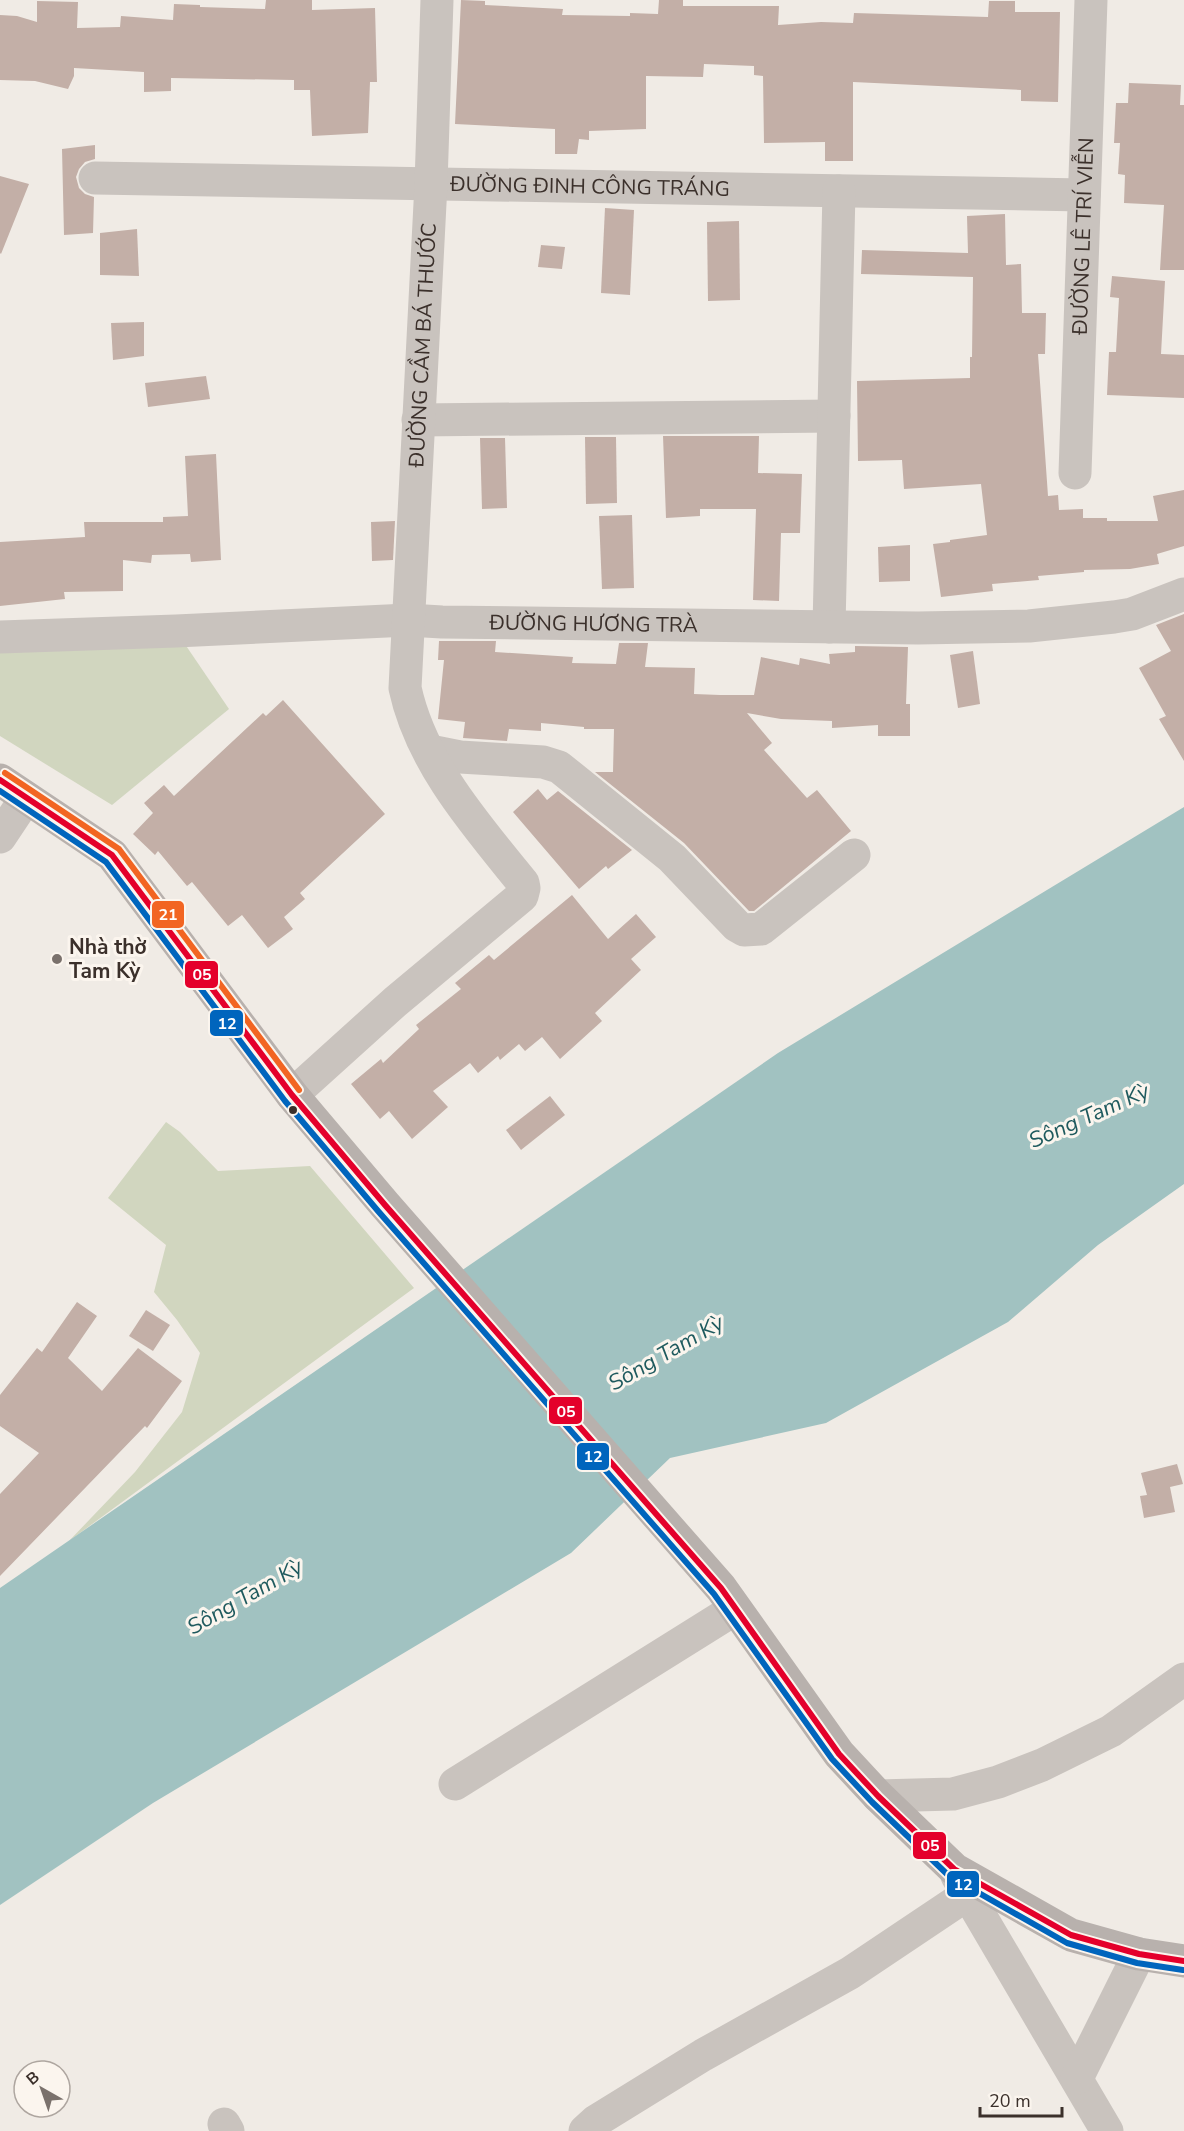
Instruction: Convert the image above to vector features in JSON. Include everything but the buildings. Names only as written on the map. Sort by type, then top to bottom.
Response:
[{"type":"main road","points":[[13,789],[112,855],[292,1095],[728,1598],[839,1754],[961,1882],[1071,1935],[1139,1954],[1183,1961]]},
{"type":"street","name":"ĐƯỜNG CẦM BÁ THƯỚC","points":[[292,1095],[395,1002],[522,896],[524,888],[523,883],[473,821],[438,769],[410,712],[405,688],[430,184],[436,0]]},
{"type":"street","name":"ĐƯỜNG LÊ TRÍ VIỄN","points":[[1075,473],[1091,0]]},
{"type":"street","name":"ĐƯỜNG ĐINH CÔNG TRÁNG","points":[[95,178],[1084,195]]},
{"type":"street","points":[[829,627],[839,191]]},
{"type":"street","points":[[418,420],[834,416]]},
{"type":"street","name":"ĐƯỜNG HƯƠNG TRÀ","points":[[0,637],[408,620],[918,628],[1018,626],[1093,620],[1132,614],[1184,594]]},
{"type":"street","points":[[429,751],[460,757],[543,762],[559,767],[672,858],[737,926],[744,930],[760,929],[854,855]]},
{"type":"street","points":[[0,837],[13,789]]},
{"type":"street","points":[[455,1784],[728,1598]]},
{"type":"street","points":[[878,1796],[953,1794],[998,1782],[1042,1765],[1102,1736],[1184,1679]]},
{"type":"street","points":[[585,2131],[596,2121],[703,2055],[850,1973],[961,1882],[1077,2078],[1102,2129]]},
{"type":"street","points":[[1077,2078],[1139,1954]]},
{"type":"green space","points":[[176,631],[229,709],[112,805],[0,736],[0,646]]},
{"type":"green space","points":[[166,1122],[180,1132],[218,1171],[310,1166],[414,1288],[69,1541],[135,1472],[182,1412],[200,1353],[154,1292],[166,1245],[108,1198]]},
{"type":"water","name":"Sông Tam Kỳ","points":[[1184,807],[1184,1184],[1098,1245],[1008,1322],[826,1423],[670,1458],[571,1553],[153,1803],[0,1905],[0,1588],[778,1053]]},
{"type":"transit line","name":"21","points":[[5,773],[119,849],[299,1090]]},
{"type":"transit line","name":"05","points":[[0,780],[112,855],[292,1095],[385,1205],[721,1588],[839,1754],[878,1796],[954,1869],[1071,1935],[1139,1954],[1184,1961]]},
{"type":"transit line","name":"12","points":[[0,791],[106,862],[285,1101],[378,1211],[714,1594],[832,1759],[872,1802],[949,1876],[1067,1943],[1137,1963],[1183,1970]]},
{"type":"place","name":"Nhà thờ Tam Kỳ","points":[[57,959]]}]
